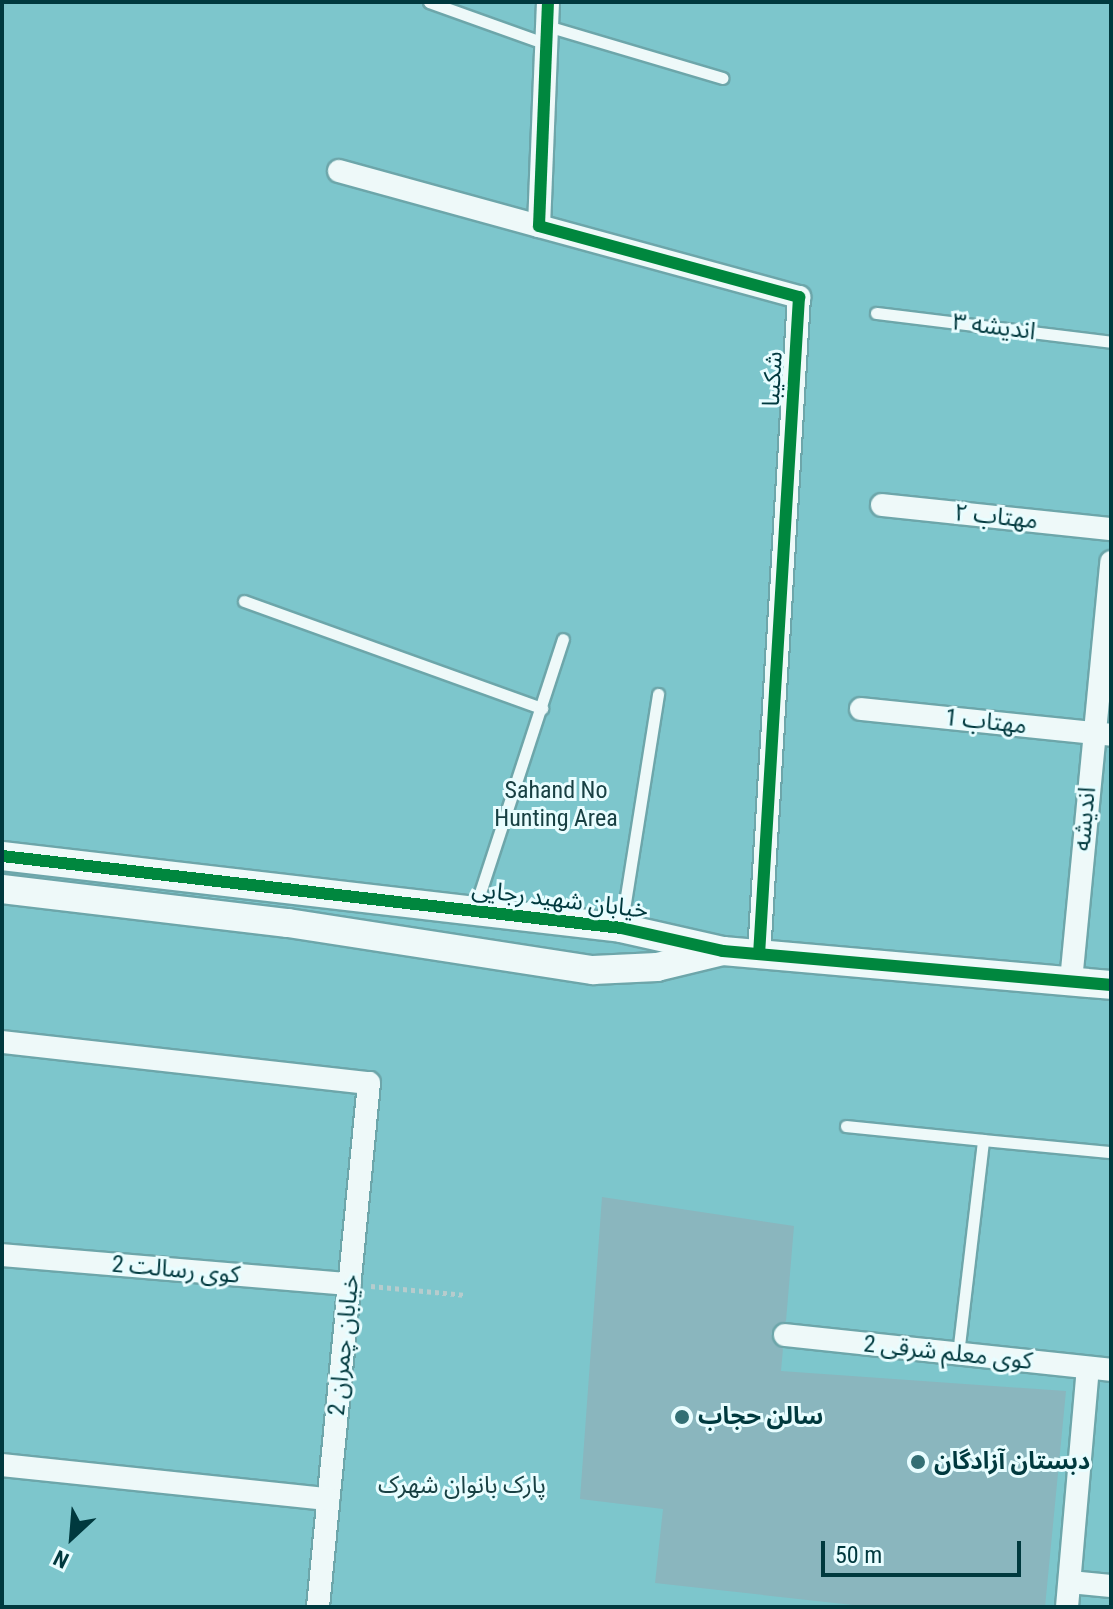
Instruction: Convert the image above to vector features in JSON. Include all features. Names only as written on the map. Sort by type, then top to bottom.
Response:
[{"type":"street","points":[[339,171],[539,226],[548,2]]},
{"type":"street","name":"شکیبا","points":[[539,226],[799,297],[759,954]]},
{"type":"street","name":"مهتاب ۲","points":[[882,505],[1111,529]]},
{"type":"street","name":"اندیشه","points":[[1071,981],[1102,734],[1111,562]]},
{"type":"street","name":"مهتاب 1","points":[[861,709],[1102,734]]},
{"type":"street","name":"خیابان شهید رجایی","points":[[2,856],[621,928],[723,951],[1111,985]]},
{"type":"street","name":"خیابان شهید رجایی","points":[[2,889],[288,923],[593,970],[657,967],[723,951]]},
{"type":"street","points":[[547,921],[609,942],[610,957],[593,970]]},
{"type":"street","name":"خیابان چمران 2","points":[[2,1042],[369,1083],[318,1607]]},
{"type":"street","name":"کوی رسالت 2","points":[[2,1255],[350,1284]]},
{"type":"street","name":"کوی معلم شرقی 2","points":[[785,1335],[1100,1369]]},
{"type":"street","points":[[1067,1607],[1100,1369]]},
{"type":"street","points":[[2,1465],[328,1499]]},
{"type":"street","points":[[1070,1582],[1111,1586]]},
{"type":"lane","points":[[429,2],[546,35],[722,78]]},
{"type":"lane","name":"اندیشه ۳","points":[[876,313],[1111,342]]},
{"type":"lane","points":[[244,601],[542,708]]},
{"type":"lane","points":[[473,912],[563,639]]},
{"type":"lane","points":[[621,928],[658,694]]},
{"type":"lane","points":[[846,1126],[1111,1152]]},
{"type":"lane","points":[[958,1355],[983,1140]]},
{"type":"path","points":[[350,1284],[466,1295]]},
{"type":"green space","name":"Sahand No Hunting Area","points":[[2,2],[1111,2],[1111,1607],[2,1607]]},
{"type":"building","points":[[602,1197],[794,1226],[786,1321],[771,1334],[783,1349],[781,1371],[1066,1391],[1045,1607],[871,1607],[655,1583],[663,1509],[580,1499]]},
{"type":"cycle path","points":[[548,2],[539,226],[799,297],[759,954]]},
{"type":"cycle path","points":[[2,856],[621,928],[723,951],[1111,985]]},
{"type":"place","name":"سالن حجاب","points":[[682,1417]]},
{"type":"place","name":"دبستان آزادگان","points":[[918,1462]]},
{"type":"park label","name":"پارک بانوان شهرک","points":[[462,1486]]}]
